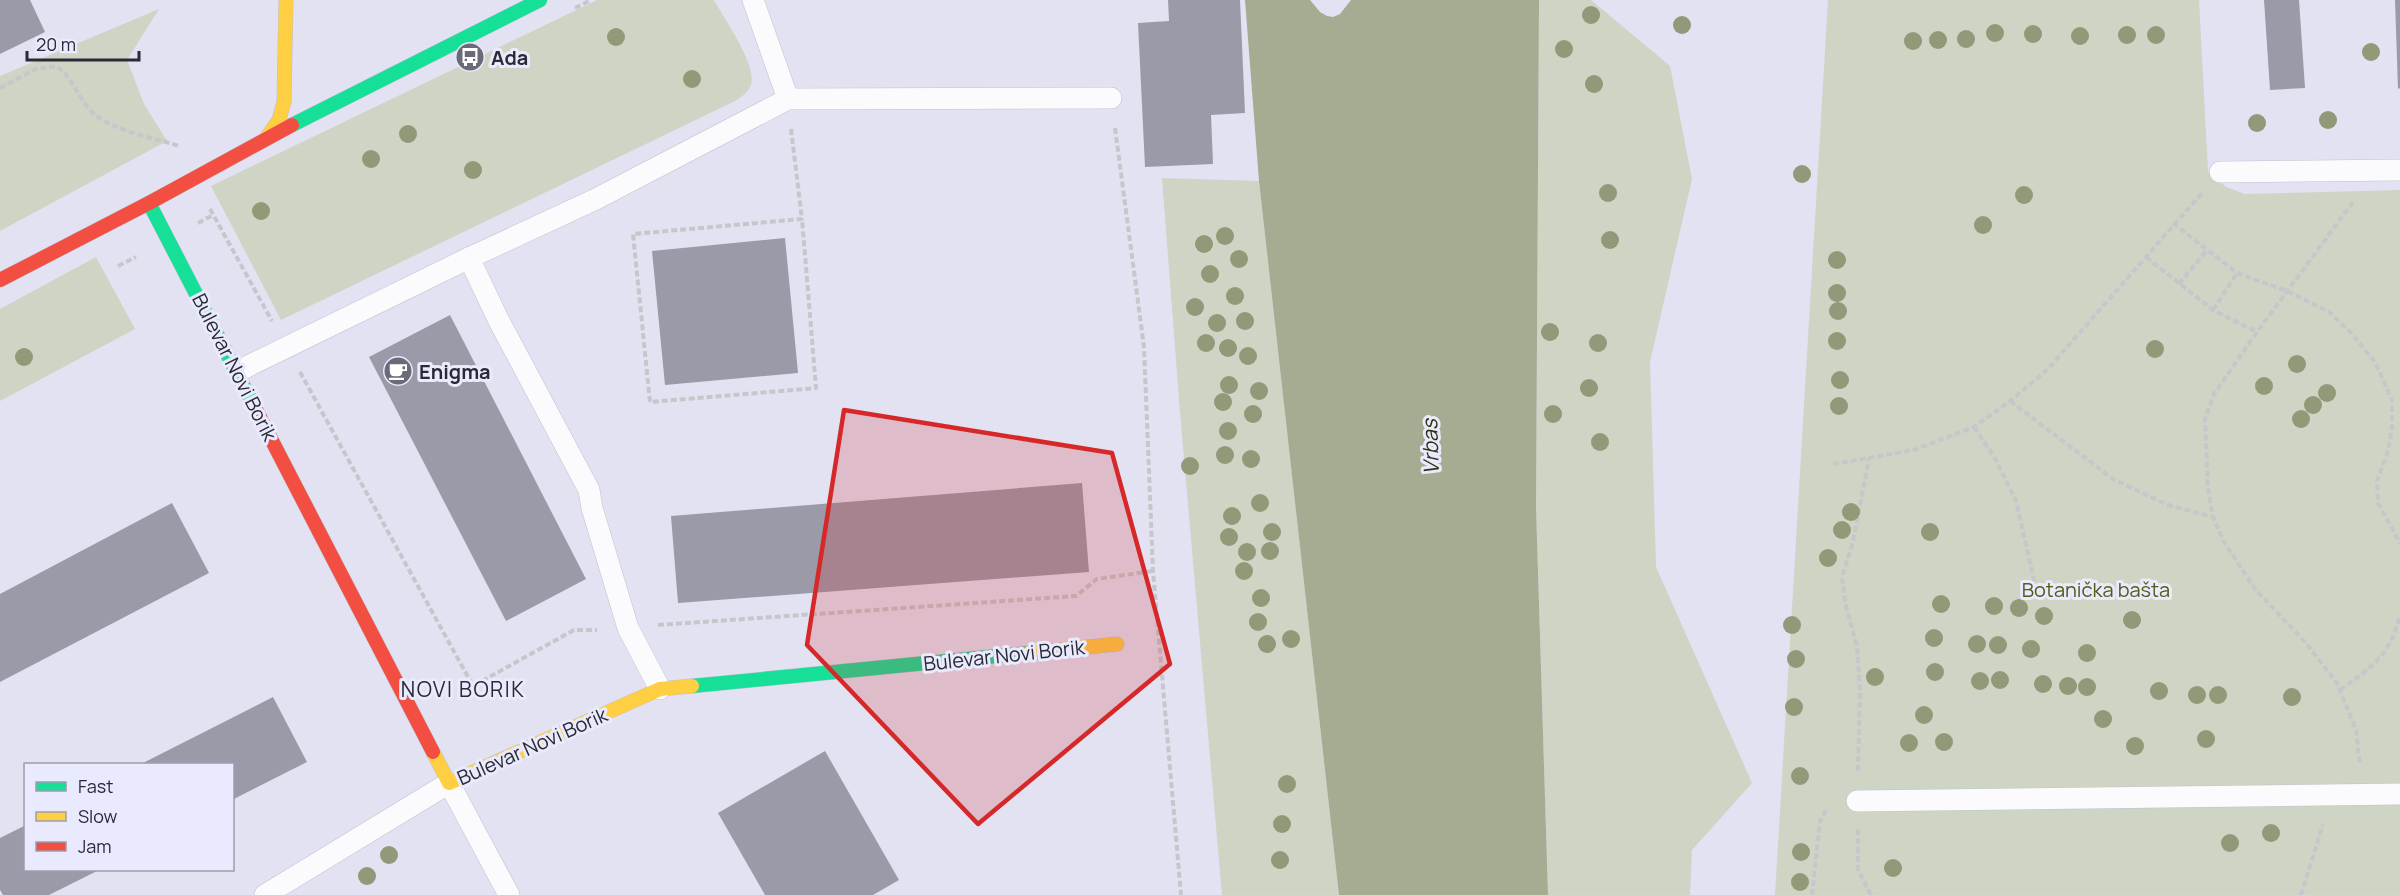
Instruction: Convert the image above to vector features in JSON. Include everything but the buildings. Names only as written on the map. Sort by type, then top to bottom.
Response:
[{"type":"street","points":[[267,137],[279,120],[284,102],[286,0]]},
{"type":"street","points":[[0,280],[149,203],[267,137],[540,0]]},
{"type":"street","name":"Bulevar Novi Borik","points":[[149,203],[238,371],[449,783],[660,689],[1117,644]]},
{"type":"lane","points":[[753,0],[788,99]]},
{"type":"lane","points":[[238,371],[469,258],[596,199],[788,99],[1111,98]]},
{"type":"lane","points":[[2220,172],[2400,170]]},
{"type":"lane","points":[[469,258],[499,321],[589,490],[592,508],[628,628],[660,689]]},
{"type":"lane","points":[[265,895],[449,783],[509,895]]},
{"type":"lane","points":[[1857,801],[2400,794]]},
{"type":"path","points":[[0,88],[36,69],[57,66],[68,75],[80,97],[92,111],[106,123],[184,147]]},
{"type":"path","points":[[1111,98],[1144,347],[1153,571],[1181,895]]},
{"type":"path","points":[[788,99],[802,219],[816,388],[650,402],[633,234],[802,219]]},
{"type":"path","points":[[2301,895],[2331,803],[2359,794],[2358,737],[2340,690],[2305,642],[2255,589],[2224,542],[2213,517],[2208,489],[2205,419],[2214,394],[2376,170]]},
{"type":"path","points":[[1833,464],[1914,450],[1974,427],[2010,401],[2047,370],[2220,172]]},
{"type":"path","points":[[2173,224],[2237,273],[2287,291],[2329,312],[2351,333],[2375,362],[2392,400],[2392,429],[2388,451],[2377,481],[2378,503],[2400,543]]},
{"type":"path","points":[[2179,284],[2207,250]]},
{"type":"path","points":[[2146,257],[2213,310],[2257,332]]},
{"type":"path","points":[[2213,310],[2237,273]]},
{"type":"path","points":[[2010,401],[2113,479],[2168,505],[2213,517]]},
{"type":"path","points":[[1974,427],[1995,458],[2016,501],[2035,584]]},
{"type":"path","points":[[1869,459],[1853,542],[1842,577],[1845,602],[1857,646],[1860,692],[1858,870],[1871,895]]},
{"type":"path","points":[[2340,690],[2373,666],[2394,637],[2400,615]]},
{"type":"path","points":[[1812,895],[1820,821],[1828,806],[1842,801],[1857,801]]},
{"type":"highlighted area","points":[[844,410],[1112,453],[1170,664],[978,824],[807,645]]},
{"type":"green space","points":[[597,0],[714,0],[745,54],[752,76],[750,88],[735,101],[281,320],[211,186]]},
{"type":"green space","points":[[1539,0],[1591,0],[1670,66],[1692,179],[1650,362],[1656,567],[1752,783],[1692,850],[1690,895],[1548,895],[1536,507]]},
{"type":"green space","name":"Botanička bašta","points":[[1828,0],[2199,0],[2208,171],[2226,187],[2245,194],[2400,190],[2400,895],[1775,895]]},
{"type":"green space","points":[[159,9],[127,60],[144,104],[167,141],[0,231],[0,76]]},
{"type":"green space","points":[[1162,178],[1259,181],[1339,895],[1222,895]]},
{"type":"green space","points":[[96,257],[135,329],[0,401],[0,309]]},
{"type":"water","name":"Vrbas","points":[[1245,0],[1539,0],[1536,507],[1548,895],[1339,895],[1259,181]]},
{"type":"pier","points":[[1310,0],[1351,0],[1340,14],[1333,17],[1320,12]]},
{"type":"traffic: fast","points":[[292,125],[540,0]]},
{"type":"traffic: fast","points":[[149,203],[254,406]]},
{"type":"traffic: fast","points":[[692,686],[1029,653]]},
{"type":"traffic: slow","points":[[267,137],[279,120],[284,102],[286,0]]},
{"type":"traffic: slow","points":[[1029,653],[1117,644]]},
{"type":"traffic: slow","points":[[433,752],[449,783],[660,689],[692,686]]},
{"type":"traffic: jam","points":[[0,280],[149,203],[292,125]]},
{"type":"traffic: jam","points":[[254,406],[433,752]]},
{"type":"place","name":"Ada","points":[[470,57]]},
{"type":"place","name":"Enigma","points":[[398,371]]},
{"type":"district","name":"NOVI BORIK","points":[[463,689]]}]
